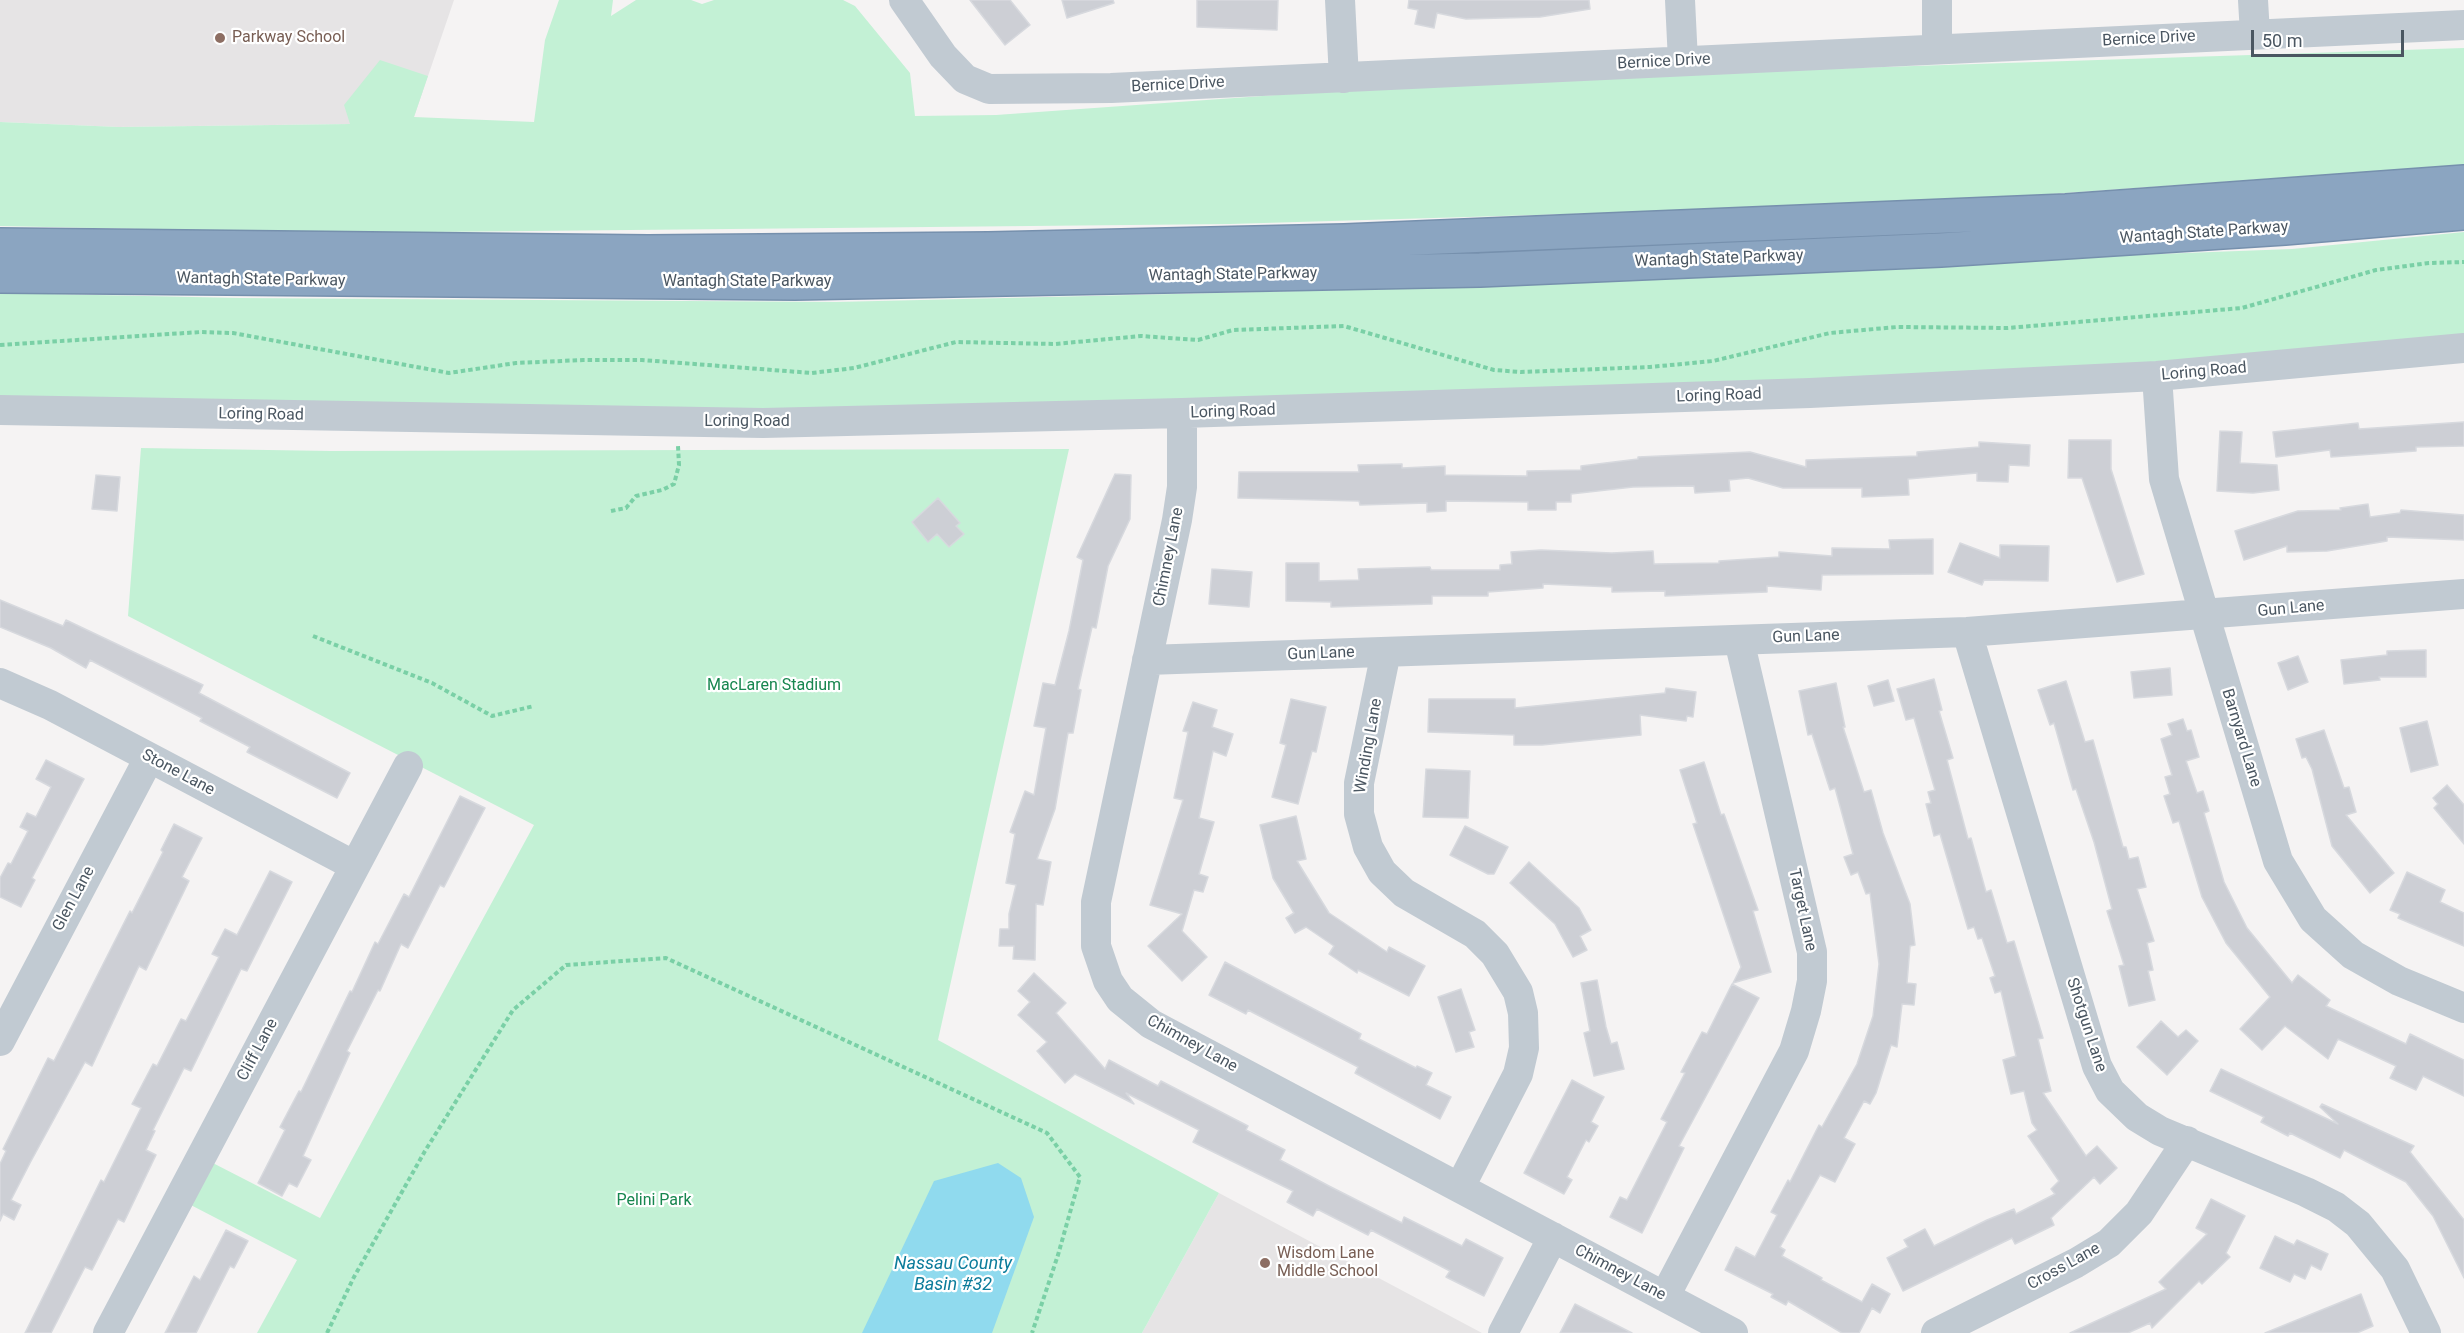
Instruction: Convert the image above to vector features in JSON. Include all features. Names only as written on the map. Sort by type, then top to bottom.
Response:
[{"type":"highway","name":"Wantagh State Parkway","points":[[0,245],[648,252],[988,249],[1344,241],[2066,212],[2464,182]]},
{"type":"highway","name":"Wantagh State Parkway","points":[[0,276],[783,283],[1480,270],[1941,250],[2285,228],[2464,213]]},
{"type":"street","name":"Bernice Drive","points":[[904,0],[944,56],[965,79],[989,89],[1111,88],[1344,78],[2464,25]]},
{"type":"street","points":[[1340,0],[1344,78]]},
{"type":"street","points":[[1680,0],[1683,61]]},
{"type":"street","points":[[1937,0],[1937,49]]},
{"type":"street","points":[[2253,0],[2255,34]]},
{"type":"street","name":"Loring Road","points":[[0,410],[763,423],[1182,413],[1798,393],[2157,376],[2464,348]]},
{"type":"street","name":"Barnyard Lane","points":[[2157,376],[2164,479],[2278,861],[2313,919],[2353,955],[2399,981],[2464,1008]]},
{"type":"street","name":"Chimney Lane","points":[[1182,413],[1180,504],[1096,902],[1096,946],[1108,981],[1120,999],[1151,1024],[1732,1333]]},
{"type":"street","name":"Gun Lane","points":[[1148,660],[1967,632],[2204,616],[2464,594]]},
{"type":"street","name":"Shotgun Lane","points":[[1967,632],[2097,1066],[2110,1091],[2138,1118],[2160,1131],[2306,1192],[2336,1207],[2358,1224],[2395,1269],[2426,1333]]},
{"type":"street","name":"Target Lane","points":[[1665,1296],[1794,1051],[1812,981],[1812,952],[1739,640]]},
{"type":"street","name":"Winding Lane","points":[[1386,652],[1359,783],[1359,814],[1368,847],[1382,872],[1404,894],[1475,934],[1495,954],[1518,992],[1523,1013],[1524,1047],[1518,1074],[1460,1187]]},
{"type":"street","name":"Stone Lane","points":[[0,683],[50,705],[355,866]]},
{"type":"street","name":"Glen Lane","points":[[0,1041],[148,758]]},
{"type":"street","name":"Cliff Lane","points":[[108,1333],[408,766]]},
{"type":"street","name":"Cross Lane","points":[[1936,1333],[2076,1263],[2109,1243],[2139,1213],[2187,1141]]},
{"type":"street","points":[[1503,1333],[1553,1237]]},
{"type":"path","points":[[0,345],[233,333],[449,373],[516,363],[583,360],[642,360],[812,372],[854,368],[956,342],[1055,344],[1141,336],[1198,340],[1233,330],[1344,326],[1494,370],[1521,372],[1650,367],[1713,361],[1830,333],[1896,327],[2008,328],[2242,308],[2376,270],[2429,263],[2464,262]]},
{"type":"path","points":[[611,511],[626,508],[636,496],[662,490],[674,484],[679,465],[677,421]]},
{"type":"path","points":[[313,636],[432,683],[492,716],[534,706]]},
{"type":"path","points":[[327,1333],[354,1277],[425,1151],[513,1010],[566,965],[666,958],[1047,1134],[1080,1177],[1032,1333]]},
{"type":"shaded area","name":"Parkway School","points":[[0,0],[454,0],[414,117],[350,124],[119,127],[0,122]]},
{"type":"shaded area","name":"Wisdom Lane Middle School","points":[[1219,1193],[1482,1333],[1142,1333]]},
{"type":"green space","points":[[559,0],[613,0],[611,16],[636,0],[691,0],[702,4],[714,0],[843,0],[855,6],[910,73],[915,116],[996,115],[1487,80],[2464,48],[2464,165],[1908,204],[1230,224],[330,233],[0,226],[0,122],[119,127],[350,124],[344,105],[380,60],[428,76],[414,117],[534,122],[545,40]]},
{"type":"green space","points":[[2464,232],[2464,334],[2152,369],[767,414],[0,405],[0,293],[240,298],[836,302],[1428,288],[1800,273],[1946,262],[2292,249]]},
{"type":"green space","points":[[141,448],[331,451],[1069,449],[938,1040],[1219,1193],[1142,1333],[257,1333],[297,1260],[185,1202],[207,1160],[320,1218],[534,825],[128,616]]},
{"type":"water","name":"Nassau County Basin #32","points":[[998,1163],[1021,1178],[1034,1217],[992,1333],[862,1333],[934,1181]]},
{"type":"building","points":[[970,0],[1010,0],[1030,25],[1005,45]]},
{"type":"building","points":[[1062,0],[1113,0],[1114,3],[1067,18]]},
{"type":"building","points":[[1197,0],[1278,0],[1277,30],[1197,27]]},
{"type":"building","points":[[1409,0],[1589,0],[1590,9],[1540,17],[1466,19],[1437,13],[1434,28],[1415,24],[1418,10],[1408,8]]},
{"type":"building","points":[[2464,422],[2464,446],[2416,447],[2416,451],[2331,457],[2330,450],[2276,457],[2273,432],[2358,423],[2359,429]]},
{"type":"building","points":[[2220,431],[2242,432],[2240,463],[2277,465],[2279,490],[2253,493],[2217,491]]},
{"type":"building","points":[[2069,440],[2111,440],[2111,469],[2144,574],[2117,582],[2082,478],[2068,478]]},
{"type":"building","points":[[1979,442],[2030,445],[2029,466],[2009,465],[2008,482],[1977,481],[1977,473],[1908,479],[1909,495],[1862,497],[1862,488],[1783,488],[1748,478],[1729,480],[1730,491],[1695,493],[1694,486],[1633,487],[1571,494],[1571,502],[1556,502],[1556,510],[1528,510],[1528,502],[1446,501],[1446,511],[1427,512],[1427,503],[1360,505],[1359,501],[1238,498],[1239,472],[1359,472],[1358,465],[1402,464],[1402,468],[1445,466],[1445,475],[1527,476],[1527,471],[1581,470],[1581,466],[1638,459],[1638,457],[1750,452],[1806,467],[1806,460],[1917,456],[1917,452],[1979,447]]},
{"type":"building","points":[[1115,474],[1131,475],[1130,519],[1108,566],[1096,628],[1092,627],[1078,689],[1081,690],[1073,733],[1068,733],[1055,809],[1037,859],[1051,862],[1043,905],[1036,904],[1035,960],[1013,959],[1014,946],[999,946],[1000,929],[1009,929],[1009,914],[1016,885],[1006,883],[1015,834],[1010,832],[1025,791],[1034,795],[1046,728],[1034,726],[1043,683],[1055,685],[1069,631],[1083,560],[1077,557]]},
{"type":"building","points":[[96,475],[120,477],[117,511],[92,509]]},
{"type":"building","points":[[938,498],[960,523],[956,526],[964,534],[949,547],[937,534],[928,542],[912,522]]},
{"type":"building","points":[[2368,504],[2370,517],[2400,513],[2401,510],[2464,515],[2464,540],[2387,537],[2387,541],[2327,551],[2287,552],[2287,546],[2244,560],[2235,531],[2298,511],[2341,510],[2340,508]]},
{"type":"building","points":[[1933,539],[1933,574],[1822,575],[1821,590],[1767,586],[1767,592],[1665,596],[1665,591],[1612,592],[1612,587],[1543,584],[1543,588],[1488,592],[1488,596],[1432,596],[1432,604],[1331,607],[1331,602],[1286,601],[1286,563],[1319,563],[1319,581],[1359,580],[1358,569],[1430,567],[1431,570],[1500,570],[1500,565],[1512,564],[1511,552],[1653,551],[1654,564],[1719,563],[1719,561],[1779,557],[1779,552],[1832,556],[1832,548],[1890,549],[1889,540]]},
{"type":"building","points":[[1960,543],[2000,558],[2000,545],[2049,546],[2048,581],[1984,580],[1982,585],[1948,572]]},
{"type":"building","points":[[1212,569],[1252,572],[1249,607],[1209,604]]},
{"type":"building","points":[[0,600],[63,626],[66,620],[203,685],[199,693],[350,773],[337,798],[247,752],[250,747],[200,721],[202,718],[90,660],[86,668],[51,648],[0,627]]},
{"type":"building","points":[[2426,650],[2426,677],[2379,677],[2380,680],[2344,684],[2341,660],[2387,655],[2387,651]]},
{"type":"building","points":[[2298,656],[2308,682],[2288,690],[2278,663]]},
{"type":"building","points":[[2170,668],[2172,695],[2134,698],[2131,672]]},
{"type":"building","points":[[1934,679],[1942,710],[1939,711],[1953,758],[1947,760],[1968,839],[1971,838],[1986,892],[1991,890],[2007,943],[2014,941],[2043,1038],[2038,1039],[2051,1091],[2043,1093],[2086,1156],[2097,1146],[2117,1168],[2100,1184],[2094,1177],[2051,1218],[2054,1225],[2015,1244],[2012,1238],[1903,1291],[1887,1258],[1908,1247],[1904,1240],[1925,1229],[1934,1246],[2014,1209],[2016,1214],[2055,1194],[2051,1189],[2059,1181],[2028,1136],[2037,1130],[2032,1123],[2024,1091],[2011,1094],[2003,1060],[2016,1056],[2001,991],[1995,993],[1990,978],[1995,976],[1982,938],[1978,939],[1974,927],[1968,929],[1940,834],[1934,836],[1926,804],[1931,803],[1928,792],[1935,790],[1914,718],[1906,720],[1897,689]]},
{"type":"building","points":[[1888,680],[1894,701],[1874,706],[1868,686]]},
{"type":"building","points":[[2066,681],[2085,742],[2093,740],[2123,847],[2126,847],[2129,859],[2138,857],[2146,887],[2137,889],[2154,941],[2147,943],[2153,970],[2148,971],[2155,1000],[2129,1006],[2119,966],[2124,965],[2107,911],[2112,909],[2094,842],[2076,789],[2073,790],[2054,723],[2050,725],[2038,690]]},
{"type":"building","points":[[1836,683],[1845,727],[1843,727],[1864,792],[1871,790],[1883,833],[1910,904],[1915,945],[1910,946],[1907,983],[1916,984],[1914,1005],[1902,1004],[1897,1047],[1891,1045],[1876,1093],[1870,1104],[1864,1101],[1844,1138],[1855,1144],[1835,1182],[1820,1175],[1780,1247],[1785,1250],[1782,1256],[1862,1302],[1872,1284],[1890,1294],[1880,1313],[1872,1308],[1859,1333],[1842,1333],[1788,1301],[1786,1305],[1771,1297],[1773,1294],[1725,1270],[1736,1247],[1755,1257],[1777,1215],[1771,1212],[1788,1180],[1790,1182],[1819,1125],[1822,1127],[1857,1064],[1873,1016],[1879,964],[1870,893],[1866,894],[1858,872],[1851,875],[1844,857],[1853,854],[1835,788],[1830,790],[1812,734],[1808,735],[1799,691]]},
{"type":"building","points":[[1666,688],[1696,692],[1693,717],[1687,716],[1686,721],[1640,715],[1641,735],[1542,745],[1514,745],[1514,735],[1428,732],[1429,699],[1515,699],[1515,708],[1665,693]]},
{"type":"building","points":[[1291,699],[1326,707],[1316,752],[1312,751],[1298,804],[1272,797],[1286,745],[1280,743]]},
{"type":"building","points":[[1193,702],[1217,710],[1212,727],[1233,734],[1226,756],[1213,751],[1199,818],[1214,822],[1199,874],[1208,877],[1203,892],[1194,890],[1182,931],[1207,957],[1182,981],[1148,946],[1182,914],[1150,905],[1183,800],[1174,798],[1188,732],[1183,731]]},
{"type":"building","points":[[2183,719],[2187,731],[2191,730],[2199,757],[2186,761],[2197,793],[2203,791],[2209,811],[2204,813],[2224,882],[2247,928],[2292,983],[2298,975],[2330,1000],[2326,1006],[2406,1044],[2410,1034],[2464,1060],[2464,1096],[2423,1076],[2416,1090],[2390,1078],[2396,1066],[2338,1039],[2328,1059],[2285,1026],[2262,1050],[2240,1029],[2270,997],[2226,943],[2202,897],[2179,821],[2173,823],[2164,796],[2170,794],[2165,777],[2172,775],[2161,739],[2172,735],[2168,724]]},
{"type":"building","points":[[2427,721],[2438,765],[2411,772],[2400,728]]},
{"type":"building","points":[[2324,730],[2344,788],[2349,787],[2356,812],[2346,815],[2394,873],[2370,893],[2332,846],[2312,769],[2306,757],[2302,758],[2296,739]]},
{"type":"building","points":[[46,760],[84,779],[32,878],[35,880],[21,907],[0,897],[0,878],[8,863],[11,864],[28,831],[20,827],[27,813],[36,817],[51,787],[36,779]]},
{"type":"building","points":[[1704,762],[1721,815],[1724,814],[1758,910],[1753,911],[1771,972],[1733,983],[1741,967],[1693,824],[1697,823],[1680,770]]},
{"type":"building","points":[[1426,769],[1470,771],[1468,818],[1423,817]]},
{"type":"building","points":[[2447,785],[2464,805],[2464,844],[2434,808],[2438,804],[2433,798]]},
{"type":"building","points":[[460,796],[485,808],[444,887],[440,885],[408,948],[401,944],[380,991],[378,990],[347,1051],[350,1053],[303,1156],[311,1160],[297,1187],[289,1183],[282,1196],[258,1183],[285,1130],[280,1127],[299,1091],[301,1092],[375,942],[378,944],[404,894],[409,897]]},
{"type":"building","points":[[1296,816],[1306,859],[1297,861],[1329,913],[1387,952],[1389,947],[1425,966],[1409,996],[1358,970],[1357,973],[1329,954],[1334,946],[1306,927],[1295,933],[1286,918],[1294,913],[1273,878],[1260,825]]},
{"type":"building","points":[[174,824],[202,838],[182,877],[189,881],[146,970],[139,966],[92,1066],[85,1062],[30,1163],[11,1200],[21,1205],[14,1220],[3,1214],[0,1221],[0,1164],[6,1151],[3,1149],[48,1058],[54,1061],[130,911],[132,913],[163,852],[161,850]]},
{"type":"building","points":[[1465,826],[1508,847],[1494,874],[1488,874],[1450,855]]},
{"type":"building","points":[[1529,862],[1579,908],[1591,930],[1580,936],[1587,950],[1573,957],[1555,924],[1510,883]]},
{"type":"building","points":[[270,871],[292,882],[247,971],[241,969],[191,1071],[184,1068],[153,1130],[155,1131],[146,1150],[156,1155],[124,1222],[118,1219],[92,1270],[85,1267],[51,1333],[25,1333],[101,1180],[104,1182],[141,1108],[132,1104],[153,1064],[157,1066],[181,1019],[186,1021],[219,957],[212,954],[225,929],[237,935]]},
{"type":"building","points":[[2407,872],[2445,890],[2440,902],[2464,913],[2464,946],[2398,918],[2400,914],[2390,910]]},
{"type":"building","points":[[1225,962],[1361,1034],[1359,1039],[1416,1068],[1417,1066],[1432,1073],[1426,1085],[1451,1097],[1440,1119],[1355,1073],[1358,1067],[1248,1010],[1246,1014],[1209,995]]},
{"type":"building","points":[[1034,973],[1066,1003],[1056,1013],[1105,1069],[1109,1060],[1158,1086],[1161,1081],[1248,1126],[1246,1130],[1285,1150],[1280,1160],[1329,1186],[1402,1223],[1404,1217],[1462,1246],[1466,1239],[1503,1258],[1484,1296],[1446,1277],[1450,1271],[1371,1230],[1368,1235],[1317,1209],[1313,1216],[1287,1202],[1293,1191],[1193,1142],[1199,1130],[1126,1093],[1134,1104],[1075,1074],[1065,1083],[1037,1051],[1047,1042],[1018,1015],[1030,1002],[1018,991]]},
{"type":"building","points":[[1597,980],[1611,1044],[1617,1042],[1624,1069],[1594,1076],[1584,1033],[1590,1031],[1581,983]]},
{"type":"building","points":[[1732,984],[1759,998],[1679,1146],[1684,1148],[1642,1233],[1610,1217],[1620,1197],[1627,1200],[1667,1122],[1661,1119],[1685,1073],[1681,1072],[1702,1032],[1707,1034]]},
{"type":"building","points":[[1461,989],[1475,1030],[1469,1032],[1474,1047],[1456,1052],[1438,997]]},
{"type":"building","points":[[2161,1021],[2178,1037],[2186,1030],[2198,1041],[2167,1075],[2137,1047]]},
{"type":"building","points":[[2221,1069],[2338,1124],[2320,1107],[2322,1104],[2414,1146],[2410,1152],[2464,1220],[2464,1278],[2433,1216],[2406,1182],[2344,1150],[2340,1158],[2290,1133],[2288,1136],[2261,1122],[2264,1117],[2210,1091]]},
{"type":"building","points":[[1572,1080],[1604,1097],[1591,1122],[1598,1126],[1589,1142],[1586,1140],[1567,1177],[1572,1180],[1564,1194],[1524,1173]]},
{"type":"building","points":[[2211,1199],[2245,1216],[2226,1253],[2230,1257],[2202,1284],[2199,1281],[2152,1328],[2150,1323],[2128,1333],[2070,1333],[2166,1289],[2159,1282],[2207,1234],[2196,1228]]},
{"type":"building","points":[[226,1230],[248,1241],[234,1268],[230,1266],[196,1333],[165,1333],[194,1276],[200,1280]]},
{"type":"building","points":[[2275,1236],[2294,1245],[2297,1240],[2328,1254],[2321,1270],[2311,1265],[2305,1279],[2294,1274],[2290,1282],[2260,1268]]},
{"type":"building","points":[[2361,1294],[2373,1326],[2357,1333],[2265,1333]]},
{"type":"building","points":[[1575,1304],[1632,1333],[1560,1333]]},
{"type":"place","name":"Parkway School","points":[[220,38]]},
{"type":"place","name":"Wisdom Lane Middle School","points":[[1265,1263]]},
{"type":"park label","name":"MacLaren Stadium","points":[[774,686]]},
{"type":"park label","name":"Pelini Park","points":[[654,1201]]}]
